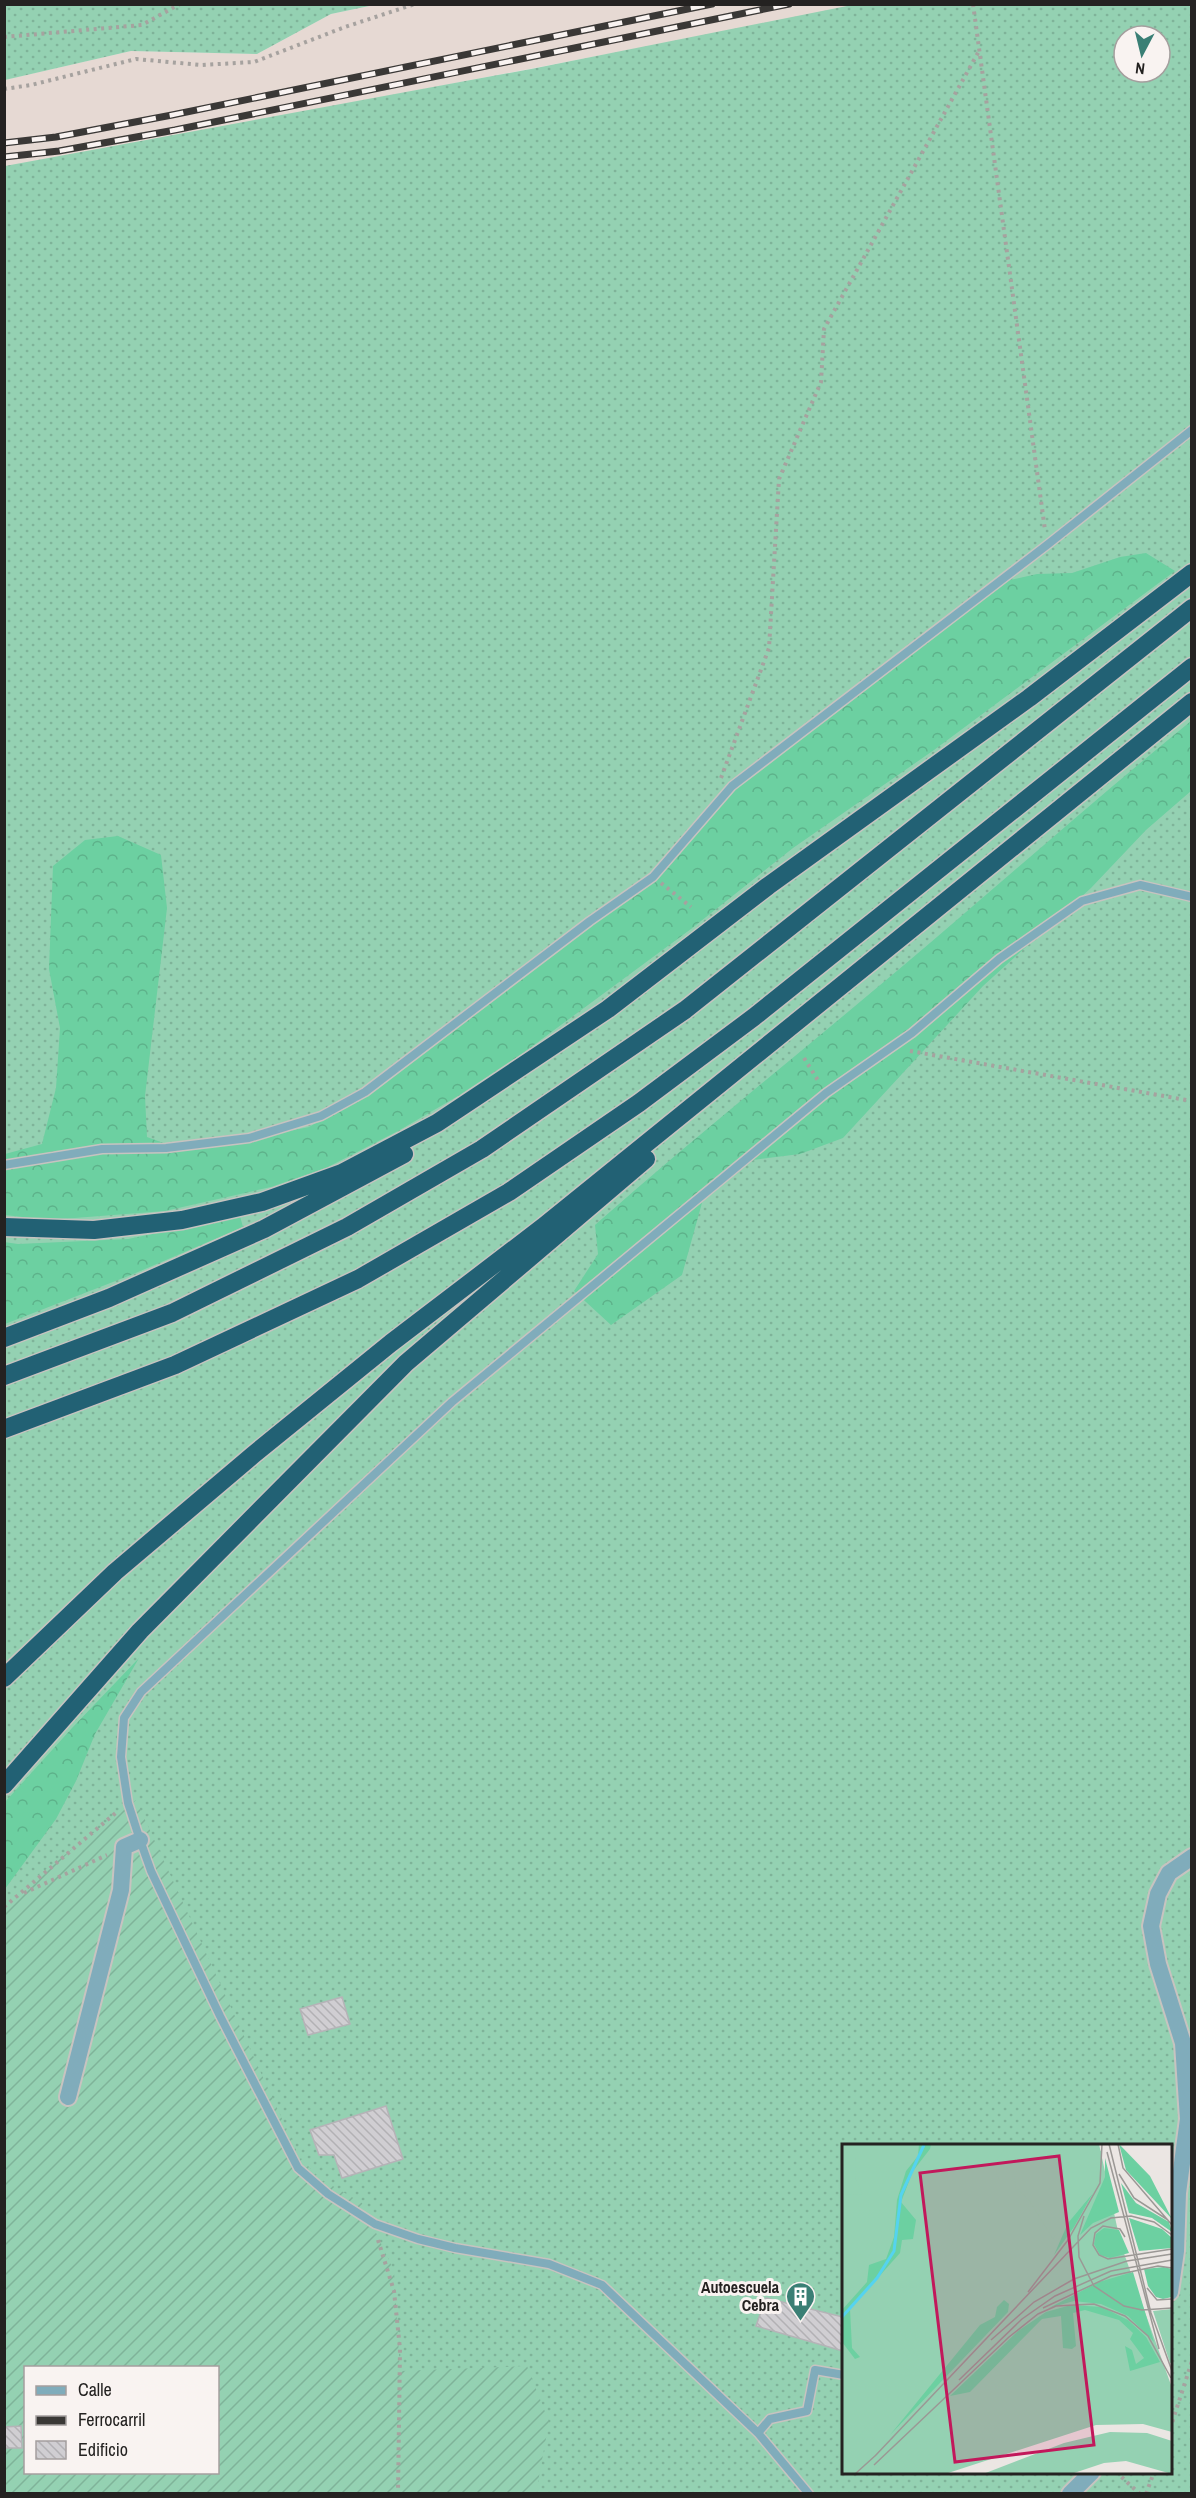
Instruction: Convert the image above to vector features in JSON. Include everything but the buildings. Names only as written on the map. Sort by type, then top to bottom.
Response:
[{"type":"highway","points":[[4,1227],[94,1230],[182,1220],[262,1202],[342,1173],[437,1123],[608,1009],[768,885],[1029,698],[1191,573]]},
{"type":"highway","points":[[4,1376],[172,1313],[347,1227],[482,1149],[685,1010],[1191,609]]},
{"type":"highway","points":[[4,1428],[175,1365],[358,1279],[509,1192],[639,1103],[754,1017],[1191,667]]},
{"type":"highway","points":[[4,1678],[116,1572],[253,1455],[391,1343],[543,1227],[1191,702]]},
{"type":"highway","points":[[4,1785],[140,1631],[406,1363],[1054,811]]},
{"type":"highway","points":[[4,1338],[109,1298],[264,1229],[348,1186],[468,1117],[614,1016],[867,815]]},
{"type":"street","points":[[68,2097],[121,1890],[124,1847],[140,1840]]},
{"type":"street","points":[[1172,2278],[1176,2251],[1178,2193],[1188,2119],[1183,2043],[1158,1964],[1151,1926],[1158,1894],[1169,1873],[1191,1857]]},
{"type":"street","points":[[1070,2493],[1090,2474]]},
{"type":"lane","points":[[4,1165],[102,1149],[166,1148],[249,1138],[321,1116],[365,1092],[590,921],[653,876],[732,786],[1047,545],[1191,430]]},
{"type":"lane","points":[[809,2493],[758,2433],[602,2286],[549,2264],[418,2240],[375,2224],[328,2194],[298,2168],[220,2016],[151,1871],[128,1803],[121,1757],[124,1718],[141,1692],[452,1402],[825,1093],[912,1034],[999,959],[1082,901],[1140,885],[1191,897]]},
{"type":"lane","points":[[758,2433],[770,2419],[807,2410],[815,2370],[842,2375]]},
{"type":"path","points":[[4,37],[142,25],[180,4]]},
{"type":"path","points":[[4,89],[31,85],[136,59],[201,65],[254,62],[345,27],[415,4]]},
{"type":"path","points":[[973,4],[1047,545]]},
{"type":"path","points":[[719,783],[769,648],[779,479],[821,382],[824,329],[979,51]]},
{"type":"path","points":[[653,876],[691,907]]},
{"type":"path","points":[[892,1047],[1191,1101]]},
{"type":"path","points":[[804,1058],[825,1093]]},
{"type":"path","points":[[4,1907],[128,1803]]},
{"type":"path","points":[[20,1894],[124,1847]]},
{"type":"path","points":[[360,2214],[379,2242],[394,2292],[400,2349],[398,2493]]},
{"type":"path","points":[[1172,2423],[1191,2361]]},
{"type":"path","points":[[1118,2474],[1140,2493]]},
{"type":"path","points":[[1146,2493],[1153,2474]]},
{"type":"shaded area","points":[[374,5],[864,5],[5,169],[4,80],[131,51],[257,54],[331,14]]},
{"type":"green space","points":[[4,5],[374,5],[331,14],[257,54],[131,51],[5,80]]},
{"type":"green space","points":[[852,5],[1191,5],[1191,2493],[5,2494],[5,166],[531,69]]},
{"type":"green space","points":[[1146,553],[1175,571],[934,750],[793,848],[691,929],[523,1053],[458,1096],[398,1131],[326,1168],[271,1187],[165,1211],[49,1220],[5,1215],[5,1154],[42,1144],[56,1088],[60,1028],[49,969],[53,866],[85,840],[118,836],[161,855],[167,908],[145,1096],[147,1137],[169,1145],[218,1145],[309,1127],[361,1097],[649,877],[735,787],[1001,582],[1037,574],[1072,573],[1120,557]]},
{"type":"green space","points":[[1191,721],[1191,791],[1146,830],[1091,888],[983,986],[843,1138],[800,1154],[753,1160],[705,1192],[682,1275],[611,1325],[574,1291],[598,1254],[595,1225]]},
{"type":"green space","points":[[240,1216],[243,1227],[131,1275],[5,1324],[4,1242],[18,1244],[128,1239]]},
{"type":"green space","points":[[139,1658],[95,1734],[76,1781],[56,1819],[5,1889],[5,1802]]},
{"type":"green space","points":[[136,1800],[299,2156],[319,2178],[362,2203],[394,2271],[400,2371],[527,2366],[549,2422],[536,2493],[5,2493],[5,1901]]},
{"type":"railway","points":[[4,143],[56,137],[172,115],[712,4]]},
{"type":"railway","points":[[4,157],[59,151],[175,130],[789,4]]},
{"type":"place","name":"Autoescuela Cebra","points":[[800,2322]]}]
